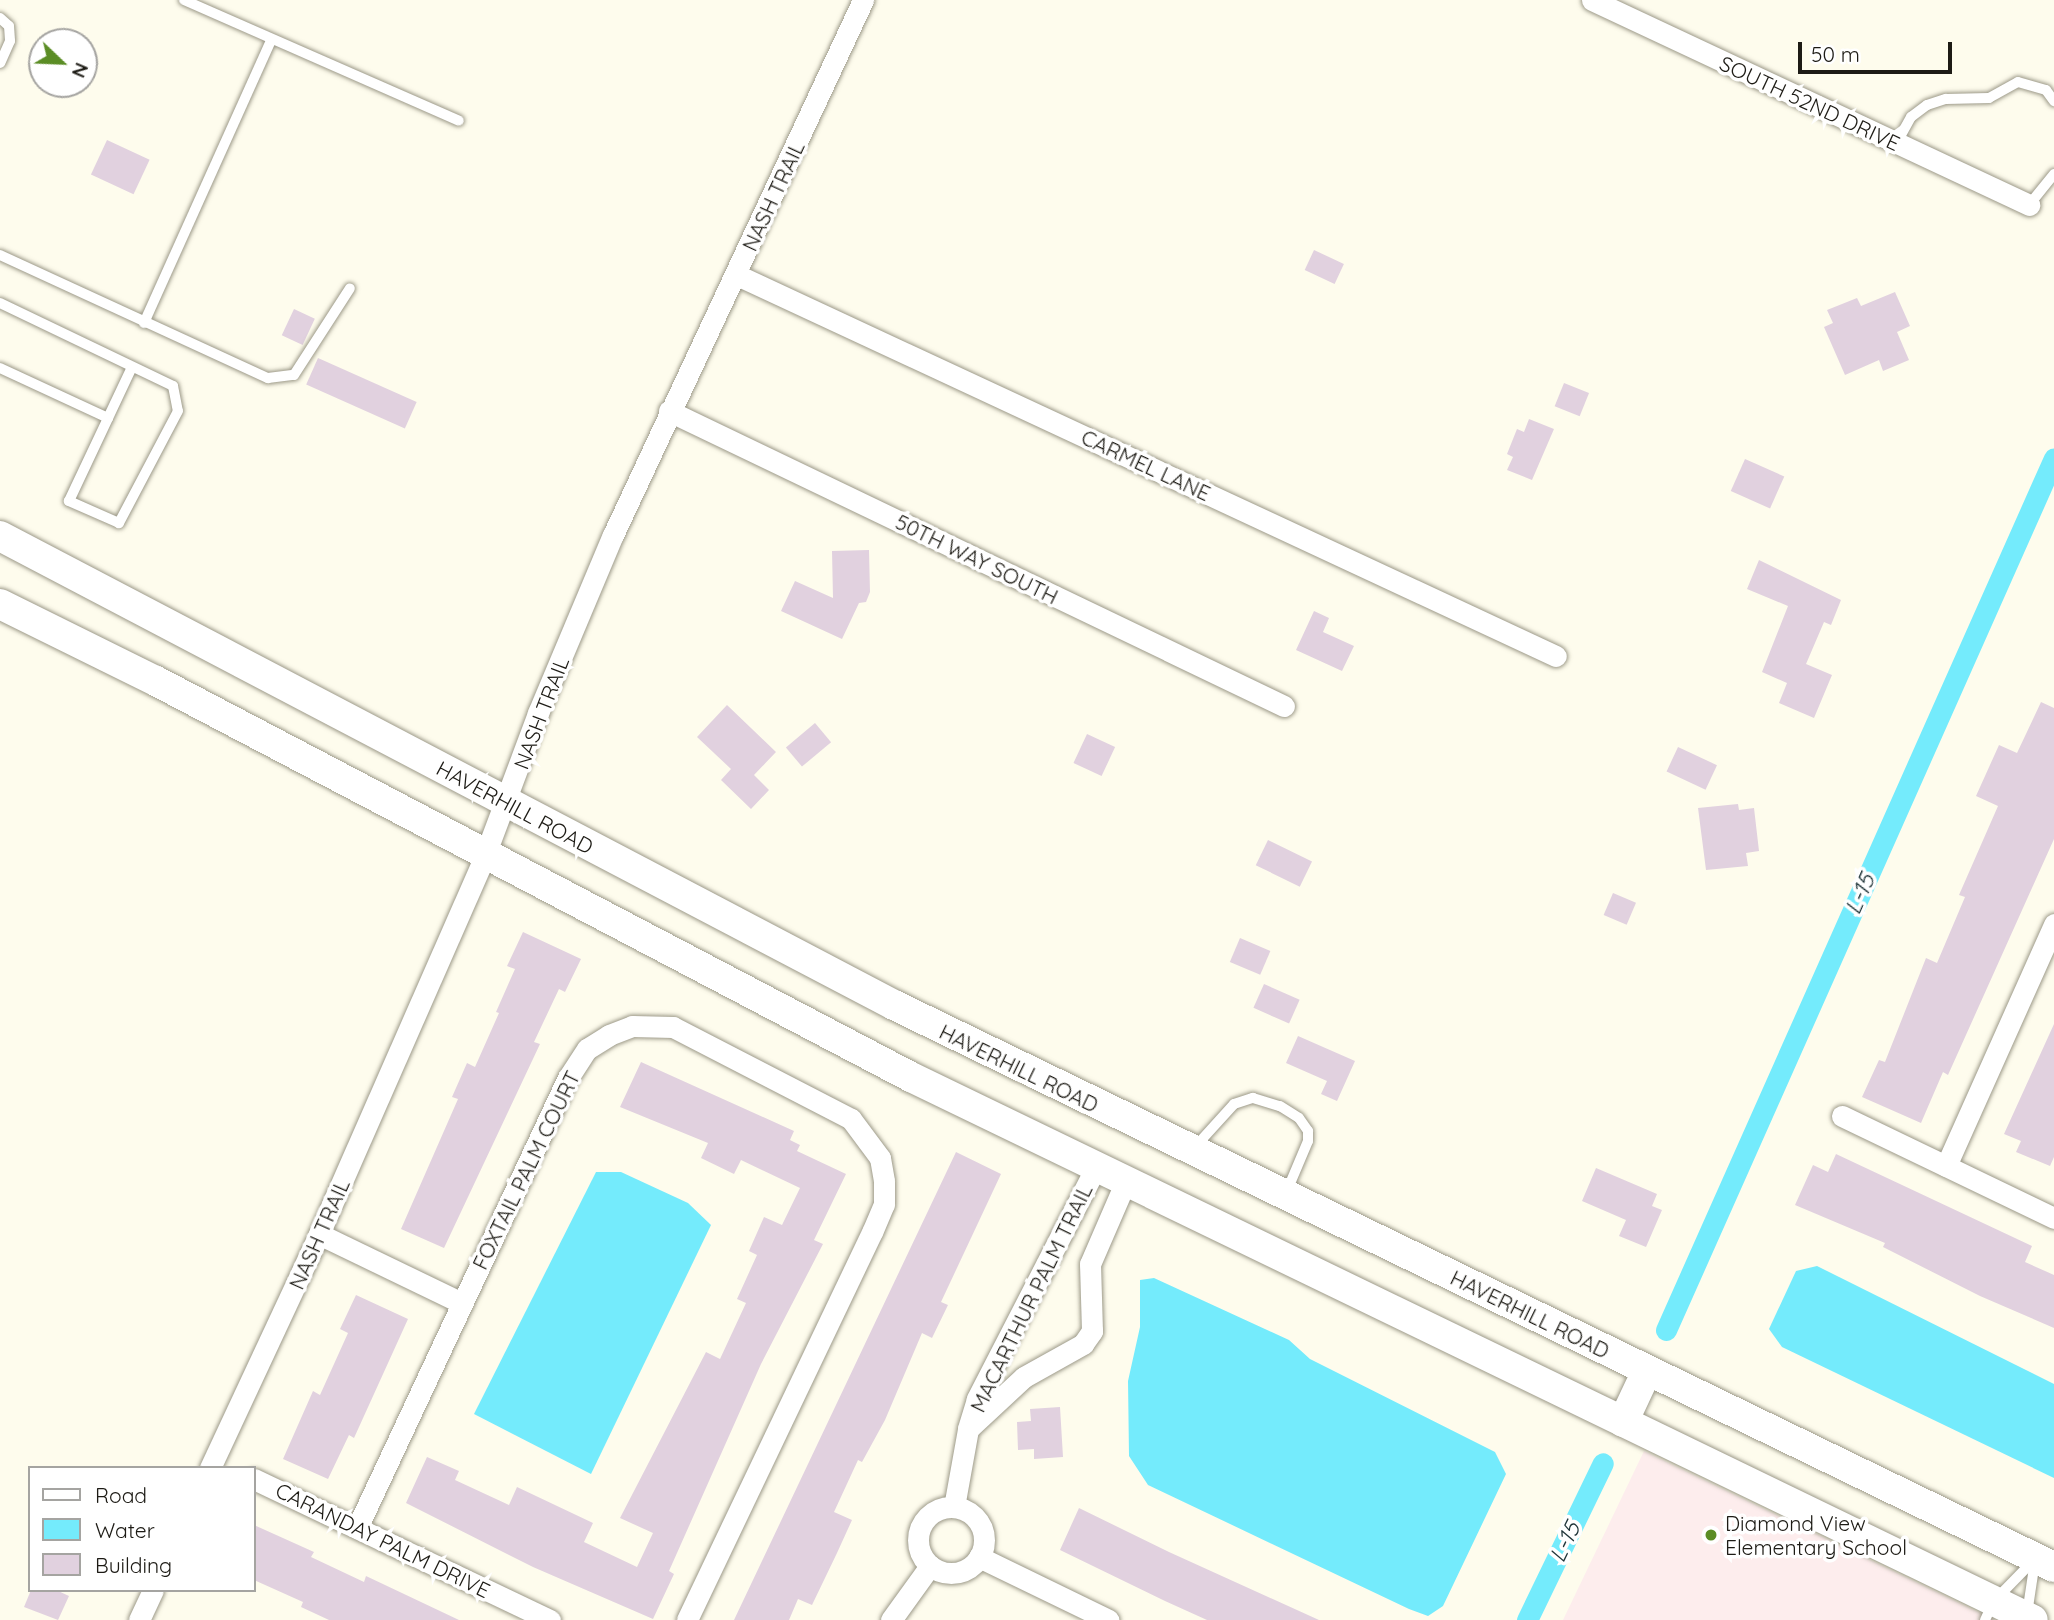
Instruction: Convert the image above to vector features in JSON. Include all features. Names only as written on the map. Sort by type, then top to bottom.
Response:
[{"type":"street","name":"NASH TRAIL","points":[[211,1466],[319,1234],[485,855],[507,803],[538,713],[669,411],[737,275],[863,0]]},
{"type":"street","name":"SOUTH 52ND DRIVE","points":[[1592,0],[2029,205]]},
{"type":"street","name":"CARMEL LANE","points":[[737,275],[1556,656]]},
{"type":"street","name":"50TH WAY SOUTH","points":[[669,411],[1284,706]]},
{"type":"street","name":"HAVERHILL ROAD","points":[[0,536],[894,1005],[1191,1152],[2045,1562]]},
{"type":"street","points":[[0,604],[1095,1169],[1623,1422],[1990,1611],[2028,1619]]},
{"type":"street","points":[[1945,1166],[2054,924]]},
{"type":"street","name":"FOXTAIL PALM COURT","points":[[357,1528],[568,1078],[587,1049],[609,1035],[632,1026],[673,1027],[851,1119],[867,1135],[880,1158],[884,1204],[687,1620]]},
{"type":"street","points":[[1842,1116],[2054,1218]]},
{"type":"street","name":"MACARTHUR PALM TRAIL","points":[[954,1507],[968,1429],[977,1399],[1095,1169]]},
{"type":"street","name":"MACARTHUR PALM TRAIL","points":[[968,1429],[1024,1377],[1083,1344],[1092,1331],[1090,1264],[1125,1183]]},
{"type":"street","points":[[319,1234],[462,1303]]},
{"type":"street","points":[[1623,1422],[1647,1371]]},
{"type":"street","name":"CARANDAY PALM DRIVE","points":[[256,1480],[550,1620]]},
{"type":"street","points":[[942,1508],[964,1510],[980,1525],[983,1546],[979,1556],[957,1573],[930,1566],[918,1545],[923,1522],[942,1508]]},
{"type":"street","points":[[979,1556],[1109,1620]]},
{"type":"street","points":[[891,1620],[930,1566]]},
{"type":"street","points":[[139,1620],[152,1592]]},
{"type":"lane","points":[[184,0],[458,121]]},
{"type":"lane","points":[[0,18],[9,26],[10,41],[0,63]]},
{"type":"lane","points":[[144,323],[271,40]]},
{"type":"lane","points":[[1896,144],[1910,117],[1927,105],[1947,99],[1989,98],[2018,82],[2046,90],[2054,100]]},
{"type":"lane","points":[[2029,205],[2054,174]]},
{"type":"lane","points":[[0,255],[268,379],[294,375],[350,288]]},
{"type":"lane","points":[[0,303],[173,386],[178,411],[119,523],[69,500],[132,367]]},
{"type":"lane","points":[[0,368],[108,418]]},
{"type":"lane","points":[[1191,1152],[1234,1104],[1253,1098],[1280,1106],[1299,1118],[1308,1131],[1308,1141],[1285,1197]]},
{"type":"lane","points":[[1990,1611],[2045,1562]]},
{"type":"lane","points":[[2028,1619],[2045,1562]]},
{"type":"shaded area","name":"Diamond View Elementary School","points":[[1644,1451],[1995,1620],[1563,1620]]},
{"type":"water","points":[[596,1172],[621,1172],[688,1203],[711,1225],[591,1474],[474,1414]]},
{"type":"water","points":[[1817,1266],[2054,1384],[2054,1478],[1782,1347],[1769,1329],[1796,1271]]},
{"type":"water","points":[[1154,1278],[1289,1340],[1310,1359],[1495,1452],[1506,1474],[1443,1606],[1428,1616],[1409,1609],[1148,1485],[1129,1456],[1128,1381],[1140,1327],[1140,1280]]},
{"type":"building","points":[[107,140],[150,160],[134,194],[91,174]]},
{"type":"building","points":[[1314,250],[1344,264],[1335,284],[1305,270]]},
{"type":"building","points":[[1895,292],[1910,326],[1897,332],[1909,360],[1883,371],[1879,360],[1845,375],[1824,327],[1833,323],[1827,310],[1857,298],[1861,306]]},
{"type":"building","points":[[294,309],[315,319],[303,345],[282,335]]},
{"type":"building","points":[[318,358],[417,402],[405,428],[306,384]]},
{"type":"building","points":[[1564,383],[1589,393],[1580,416],[1555,406]]},
{"type":"building","points":[[1529,419],[1554,429],[1532,480],[1507,470],[1513,457],[1507,454],[1517,429],[1524,432]]},
{"type":"building","points":[[1745,459],[1784,476],[1770,508],[1731,491]]},
{"type":"building","points":[[869,550],[870,592],[866,602],[859,603],[842,639],[781,611],[795,581],[833,598],[832,551]]},
{"type":"building","points":[[1759,560],[1841,600],[1831,625],[1824,622],[1806,664],[1832,675],[1814,718],[1779,703],[1787,683],[1762,672],[1788,606],[1747,589]]},
{"type":"building","points":[[1314,611],[1329,618],[1323,632],[1354,646],[1342,671],[1296,650]]},
{"type":"building","points":[[2041,702],[2054,708],[2054,839],[1948,1075],[1943,1072],[1921,1123],[1862,1097],[1879,1060],[1885,1062],[1926,958],[1937,963],[1965,897],[1959,895],[1998,806],[1976,796],[1999,745],[2017,753]]},
{"type":"building","points":[[727,705],[776,752],[754,775],[769,790],[751,809],[721,780],[731,769],[697,737]]},
{"type":"building","points":[[815,723],[831,742],[802,767],[786,747]]},
{"type":"building","points":[[1087,734],[1115,747],[1102,776],[1073,763]]},
{"type":"building","points":[[1678,747],[1717,765],[1706,790],[1667,771]]},
{"type":"building","points":[[1738,804],[1739,810],[1754,808],[1759,851],[1746,853],[1748,866],[1706,870],[1698,808]]},
{"type":"building","points":[[1268,840],[1312,861],[1300,887],[1256,865]]},
{"type":"building","points":[[1613,893],[1636,903],[1627,925],[1604,915]]},
{"type":"building","points":[[523,932],[581,959],[565,992],[559,989],[534,1042],[540,1044],[444,1248],[401,1229],[458,1099],[452,1097],[467,1063],[475,1067],[499,1013],[496,1012],[515,969],[507,966]]},
{"type":"building","points":[[1240,938],[1270,951],[1260,975],[1230,962]]},
{"type":"building","points":[[1264,984],[1300,1000],[1289,1024],[1253,1008]]},
{"type":"building","points":[[2054,1024],[2054,1157],[2050,1166],[2016,1152],[2021,1141],[2004,1134]]},
{"type":"building","points":[[1298,1036],[1355,1061],[1337,1101],[1321,1094],[1327,1081],[1286,1063]]},
{"type":"building","points":[[641,1062],[794,1131],[790,1140],[800,1145],[797,1151],[846,1174],[814,1240],[823,1244],[761,1364],[669,1571],[674,1574],[653,1619],[533,1567],[406,1503],[427,1457],[459,1471],[455,1480],[509,1505],[517,1487],[593,1523],[584,1542],[637,1567],[653,1533],[620,1518],[706,1352],[720,1359],[746,1303],[737,1299],[757,1255],[749,1251],[764,1217],[782,1225],[800,1188],[741,1160],[734,1174],[701,1158],[708,1143],[620,1107]]},
{"type":"building","points":[[956,1152],[1001,1174],[941,1302],[948,1305],[932,1338],[922,1333],[885,1420],[862,1462],[858,1460],[834,1512],[852,1520],[837,1553],[812,1605],[798,1599],[789,1620],[734,1620]]},
{"type":"building","points":[[1836,1154],[2032,1246],[2025,1262],[2054,1275],[2054,1328],[1980,1296],[1883,1247],[1885,1243],[1795,1205],[1813,1165],[1828,1172]]},
{"type":"building","points":[[1596,1168],[1657,1194],[1652,1206],[1662,1210],[1646,1247],[1619,1236],[1626,1220],[1582,1201]]},
{"type":"building","points":[[356,1295],[408,1319],[354,1438],[349,1435],[328,1479],[283,1459],[313,1391],[320,1395],[348,1333],[340,1329]]},
{"type":"building","points":[[1060,1407],[1063,1457],[1034,1459],[1034,1449],[1018,1450],[1017,1422],[1031,1421],[1030,1409]]},
{"type":"building","points":[[1079,1508],[1319,1620],[1207,1620],[1165,1601],[1060,1550]]},
{"type":"building","points":[[256,1526],[314,1552],[311,1557],[364,1582],[366,1576],[459,1620],[329,1620],[301,1607],[303,1602],[256,1581]]},
{"type":"building","points":[[30,1592],[60,1592],[69,1596],[58,1620],[24,1607]]},
{"type":"waterway","name":"L-15","points":[[1666,1330],[2054,458]]},
{"type":"waterway","name":"L-15","points":[[1527,1620],[1603,1463]]},
{"type":"place","name":"Diamond View Elementary School","points":[[1711,1535]]}]
